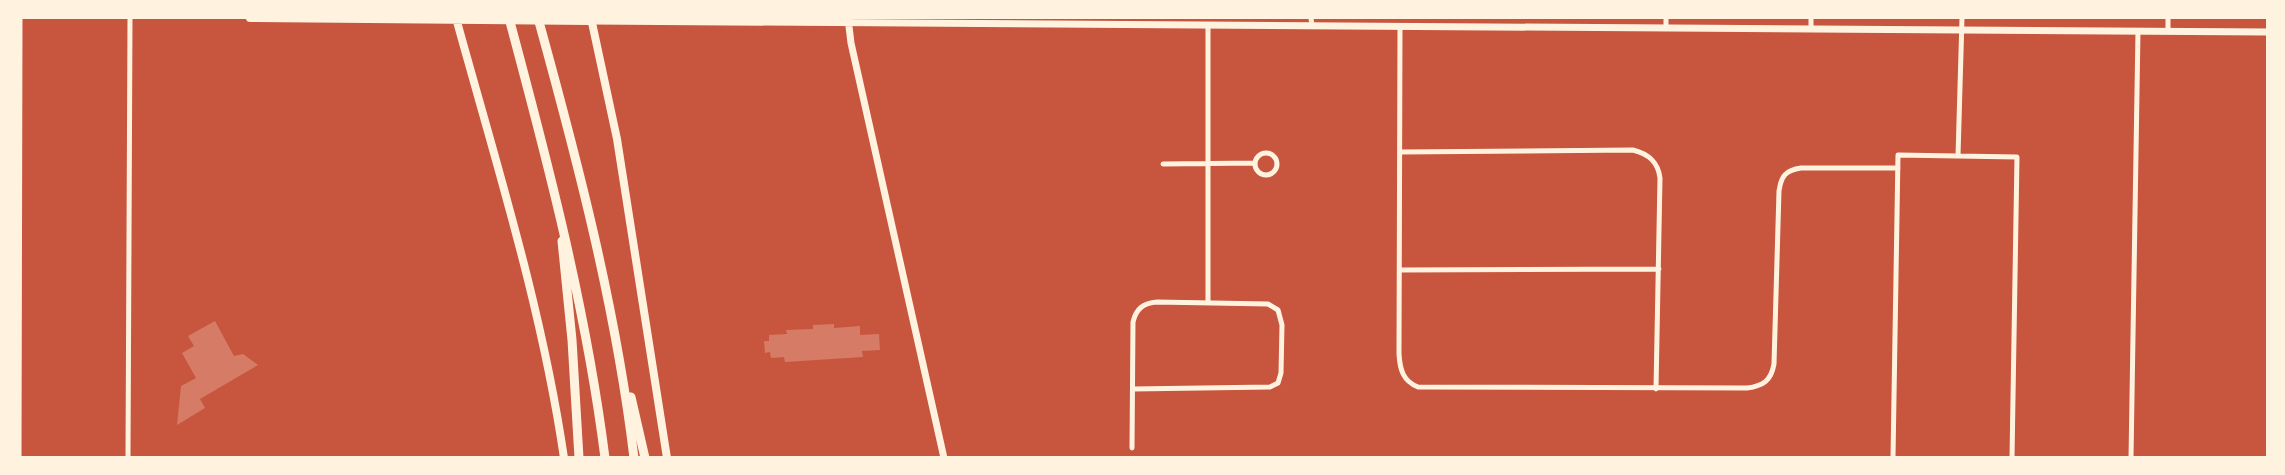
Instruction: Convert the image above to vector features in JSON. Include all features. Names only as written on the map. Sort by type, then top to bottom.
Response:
[{"type":"highway","points":[[509,18],[549,167],[584,321],[605,458]]},
{"type":"highway","points":[[538,18],[580,171],[645,458]]},
{"type":"highway","points":[[549,167],[560,229],[568,297],[579,458]]},
{"type":"highway","points":[[610,310],[634,458]]},
{"type":"main road","points":[[250,18],[849,20],[1312,26],[2268,32]]},
{"type":"main road","points":[[456,18],[537,315],[551,377],[564,458]]},
{"type":"main road","points":[[591,19],[620,154],[667,458]]},
{"type":"main road","points":[[849,20],[852,46],[944,458]]},
{"type":"street","points":[[19,458],[20,18]]},
{"type":"street","points":[[128,458],[130,18]]},
{"type":"street","points":[[1312,18],[1312,26]]},
{"type":"street","points":[[1666,18],[1666,28]]},
{"type":"street","points":[[1811,18],[1811,29]]},
{"type":"street","points":[[1958,156],[1962,18]]},
{"type":"street","points":[[2168,18],[2168,31]]},
{"type":"street","points":[[1208,25],[1208,303]]},
{"type":"street","points":[[1400,26],[1400,365],[1402,372],[1412,384],[1433,389],[1756,387],[1768,381],[1773,374],[1778,191],[1784,174],[1791,169],[1801,168],[1898,168]]},
{"type":"street","points":[[2131,458],[2138,31]]},
{"type":"street","points":[[1400,152],[1633,150],[1642,152],[1650,157],[1659,170],[1656,389]]},
{"type":"street","points":[[1266,152],[1273,154],[1278,164],[1275,171],[1266,175],[1257,170],[1255,163],[1258,156],[1266,152]]},
{"type":"street","points":[[1893,458],[1898,155],[2017,157],[2012,458]]},
{"type":"street","points":[[1163,164],[1255,163]]},
{"type":"street","points":[[1400,270],[1659,269]]},
{"type":"street","points":[[1132,448],[1133,322],[1138,309],[1150,302],[1268,304],[1278,310],[1282,325],[1281,373],[1278,383],[1270,388],[1133,389]]},
{"type":"building","points":[[215,321],[234,356],[243,354],[258,365],[200,399],[205,408],[177,425],[181,386],[196,378],[182,353],[194,346],[188,336]]},
{"type":"building","points":[[834,324],[834,328],[860,326],[860,335],[879,334],[880,350],[862,351],[863,357],[785,362],[784,357],[771,358],[770,352],[765,353],[764,341],[769,341],[769,335],[787,334],[786,330],[813,329],[813,325]]}]
